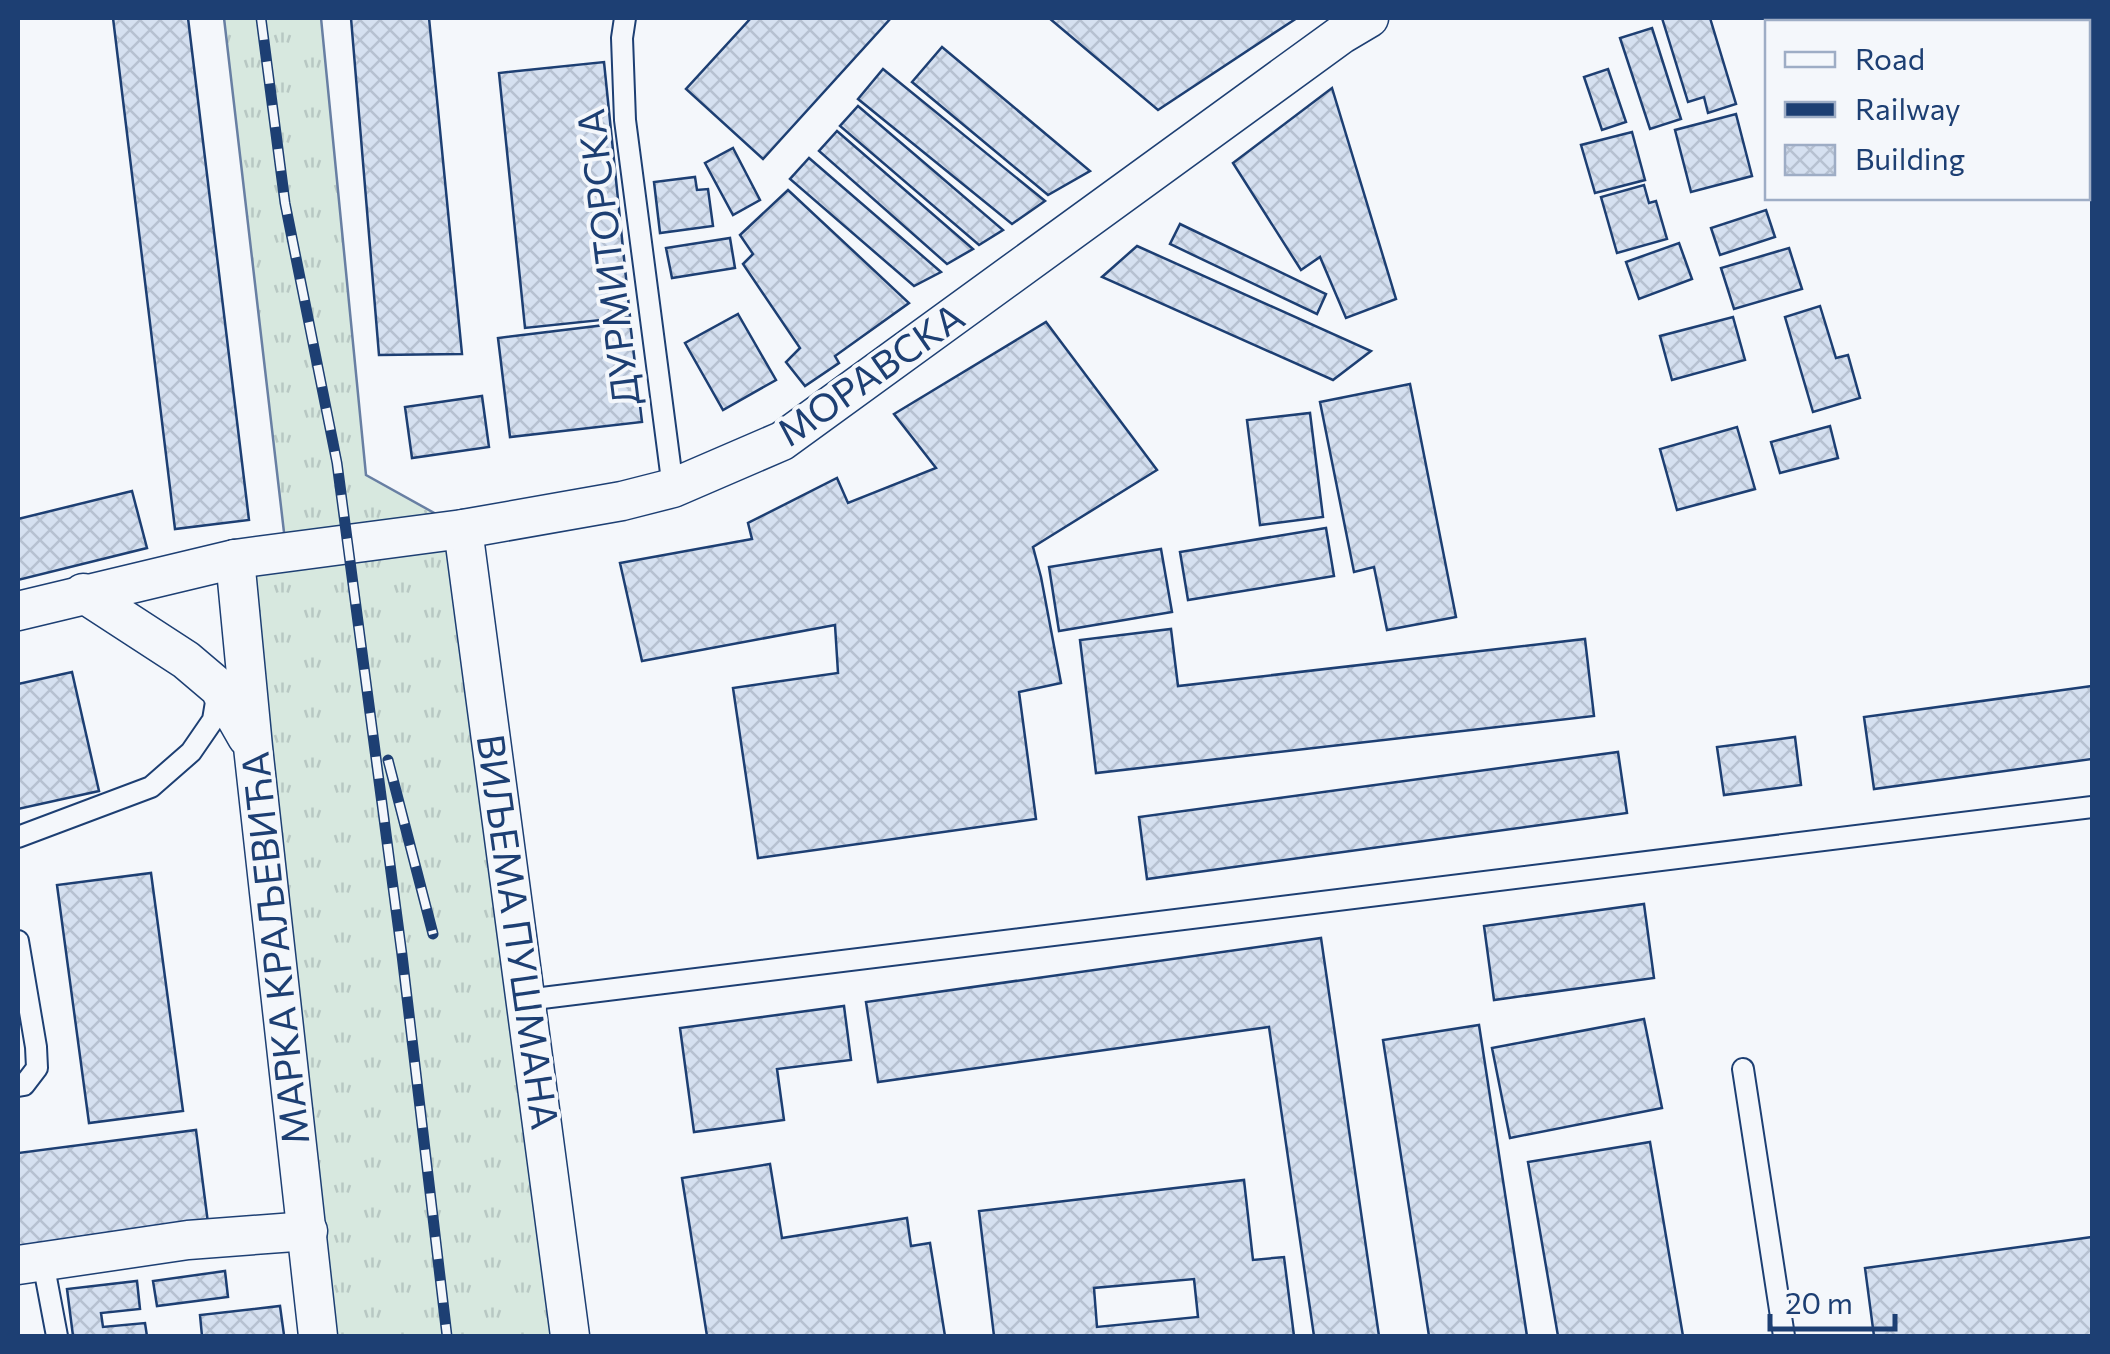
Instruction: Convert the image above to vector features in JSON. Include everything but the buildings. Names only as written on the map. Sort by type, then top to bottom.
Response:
[{"type":"street","name":"МОРАВСКА","points":[[18,611],[235,559],[463,528],[622,501],[673,488],[782,441],[1369,18]]},
{"type":"street","name":"ВИЉЕМА ПУШМАНА","points":[[463,528],[570,1336]]},
{"type":"street","name":"МАРКА КРАЉЕВИЋА","points":[[235,559],[318,1336]]},
{"type":"street","points":[[83,594],[186,660],[218,688],[253,747]]},
{"type":"street","points":[[30,1264],[188,1240],[308,1232]]},
{"type":"lane","name":"ДУРМИТОРСКА","points":[[624,18],[625,120],[673,488]]},
{"type":"lane","points":[[18,837],[151,788],[191,752],[213,720],[218,688]]},
{"type":"lane","points":[[526,1000],[2092,808]]},
{"type":"lane","points":[[18,941],[36,1046],[36,1068],[24,1085],[18,1086]]},
{"type":"lane","points":[[1743,1070],[1784,1336]]},
{"type":"lane","points":[[30,1264],[57,1336]]},
{"type":"green space","points":[[224,18],[321,18],[366,475],[463,529],[570,1336],[318,1336],[243,565],[287,558]]},
{"type":"railway","points":[[261,18],[285,203],[337,463],[447,1336]]},
{"type":"railway","points":[[388,760],[433,934]]}]
